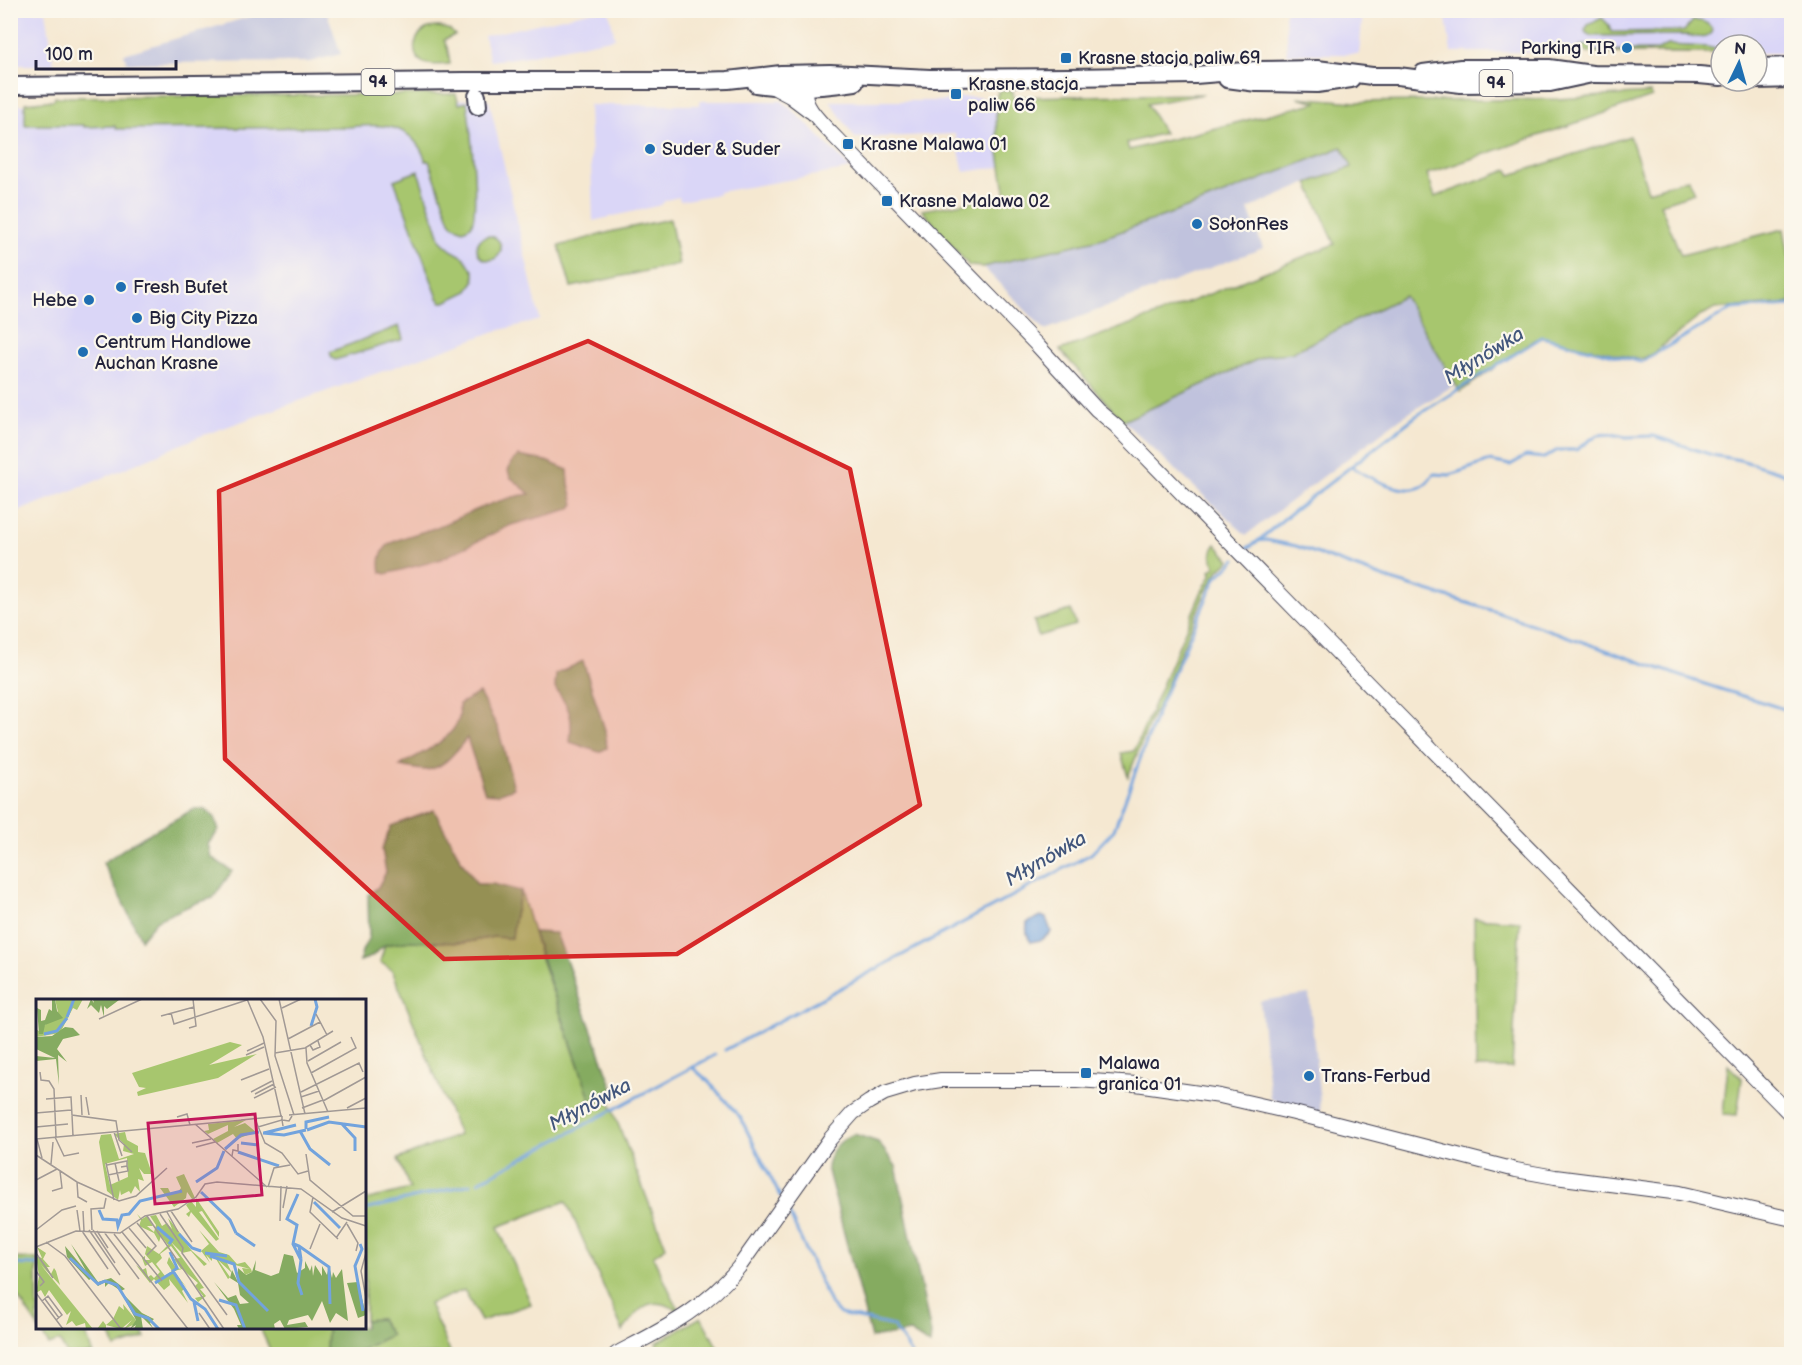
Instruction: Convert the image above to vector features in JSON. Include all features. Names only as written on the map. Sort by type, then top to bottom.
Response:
[{"type":"main road","points":[[1769,67],[1791,66]]},
{"type":"main road","name":"94","points":[[10,86],[776,80],[820,74],[930,78],[1195,75],[1257,83],[1317,84],[1372,76],[1398,76],[1461,68],[1549,68],[1592,74],[1709,76]]},
{"type":"main road","name":"94","points":[[1699,75],[1709,73]]},
{"type":"main road","name":"94","points":[[776,80],[805,86],[830,86],[889,77]]},
{"type":"main road","points":[[1769,80],[1791,80]]},
{"type":"street","points":[[820,74],[812,77],[805,86],[807,106],[811,111],[1038,346],[1096,410],[1116,426],[1791,1116]]},
{"type":"street","points":[[776,80],[790,96],[811,111]]},
{"type":"street","points":[[616,1354],[698,1308],[726,1283],[830,1139],[854,1113],[885,1093],[915,1084],[941,1080],[1077,1080],[1136,1084],[1220,1096],[1516,1170],[1680,1193],[1791,1218]]},
{"type":"highlighted area","points":[[588,341],[850,469],[920,805],[677,954],[444,959],[225,759],[219,491]]},
{"type":"shaded area","points":[[326,10],[341,54],[309,62],[127,63],[124,54],[269,11]]},
{"type":"shaded area","points":[[10,11],[46,11],[54,65],[11,65]]},
{"type":"shaded area","points":[[593,11],[609,11],[615,38],[522,57],[490,61],[484,36]]},
{"type":"shaded area","points":[[1285,11],[1363,11],[1359,54],[1287,54]]},
{"type":"shaded area","points":[[1445,11],[1791,11],[1791,53],[1769,53],[1769,33],[1709,33],[1709,53],[1451,52]]},
{"type":"shaded area","points":[[948,97],[981,97],[992,105],[996,103],[1001,167],[964,172],[955,134],[855,138],[830,101],[947,101]]},
{"type":"shaded area","points":[[390,99],[489,100],[540,320],[493,332],[198,437],[11,514],[11,105]]},
{"type":"shaded area","points":[[699,101],[782,101],[851,169],[680,201],[679,197],[666,200],[661,205],[593,221],[589,105],[699,105]]},
{"type":"shaded area","name":"SołonRes","points":[[1342,147],[1352,167],[1248,209],[1263,248],[1045,330],[983,267],[1100,239],[1203,202]]},
{"type":"shaded area","points":[[1404,296],[1456,384],[1401,418],[1246,535],[1123,421],[1267,355],[1291,353]]},
{"type":"shaded area","points":[[1309,994],[1321,1112],[1270,1099],[1260,1001]]},
{"type":"green space","points":[[1602,18],[1609,25],[1611,32],[1684,31],[1693,21],[1702,21],[1713,31],[1702,38],[1687,35],[1591,36],[1585,30],[1588,25]]},
{"type":"green space","points":[[440,27],[450,30],[455,35],[444,40],[450,64],[425,64],[418,59],[416,54],[416,40],[426,29]]},
{"type":"green space","points":[[1588,45],[1594,51],[1658,50],[1668,45],[1707,47],[1709,53],[1589,53],[1580,46]]},
{"type":"green space","points":[[998,91],[1013,91],[1013,97],[1204,94],[1147,104],[1164,133],[1127,143],[1129,150],[1318,102],[1297,97],[1355,102],[1557,99],[1651,93],[1652,97],[1427,174],[1435,197],[1508,170],[1511,175],[1630,136],[1648,191],[1688,179],[1694,193],[1660,204],[1681,255],[1784,229],[1791,267],[1791,303],[1713,309],[1644,358],[1636,359],[1553,339],[1534,340],[1460,392],[1404,296],[1291,353],[1267,355],[1123,421],[1060,350],[1167,311],[1335,244],[1308,183],[1352,167],[1342,147],[1203,202],[1100,239],[983,267],[969,266],[922,210],[1006,196],[997,129]]},
{"type":"green space","points":[[456,94],[459,104],[467,102],[475,203],[471,226],[463,230],[454,226],[450,221],[429,161],[426,161],[413,139],[395,128],[373,126],[116,129],[115,126],[25,125],[25,103],[54,100],[55,97]]},
{"type":"green space","points":[[418,171],[441,241],[464,257],[474,272],[474,281],[468,291],[445,302],[438,298],[394,180]]},
{"type":"green space","points":[[670,219],[679,264],[571,287],[559,246]]},
{"type":"green space","points":[[489,236],[497,240],[501,248],[497,256],[489,260],[481,256],[477,248],[481,240]]},
{"type":"green space","points":[[399,326],[403,339],[401,340],[335,360],[332,358],[330,352]]},
{"type":"green space","points":[[518,456],[546,461],[568,470],[574,504],[570,509],[511,525],[439,560],[386,574],[381,572],[381,555],[391,543],[493,503],[530,494],[510,477],[508,471],[511,463]]},
{"type":"green space","points":[[1216,544],[1230,560],[1219,570],[1205,593],[1128,777],[1121,753],[1134,751],[1201,593],[1211,575],[1210,570],[1216,567],[1212,550]]},
{"type":"green space","points":[[1071,610],[1076,625],[1038,636],[1034,621]]},
{"type":"green space","points":[[583,661],[605,730],[607,748],[599,752],[570,742],[570,714],[555,688],[556,674]]},
{"type":"green space","points":[[479,693],[498,728],[514,788],[498,794],[485,793],[467,738],[449,759],[438,767],[419,770],[400,766],[442,741],[455,727],[459,718],[459,704]]},
{"type":"green space","points":[[194,809],[205,809],[214,817],[219,830],[208,844],[211,857],[232,871],[213,898],[157,920],[141,939],[103,863],[134,842]]},
{"type":"green space","points":[[434,810],[477,884],[493,884],[521,891],[512,938],[493,937],[463,943],[410,941],[385,945],[371,957],[360,961],[369,937],[368,895],[378,887],[386,872],[382,849],[391,826]]},
{"type":"green space","points":[[521,891],[540,956],[592,1104],[608,1098],[666,1247],[653,1256],[679,1311],[660,1303],[653,1303],[640,1310],[623,1331],[566,1201],[498,1227],[531,1304],[481,1321],[464,1290],[429,1304],[451,1354],[362,1354],[361,1350],[391,1335],[380,1319],[366,1320],[366,1200],[410,1189],[398,1159],[459,1135],[392,970],[380,962],[385,945],[410,941],[463,943],[493,937],[511,938]]},
{"type":"green space","points":[[1474,918],[1520,921],[1512,1068],[1476,1068]]},
{"type":"green space","points":[[533,932],[556,933],[614,1091],[608,1098],[592,1104]]},
{"type":"green space","points":[[1728,1065],[1742,1079],[1737,1115],[1723,1114]]},
{"type":"green space","points":[[854,1134],[878,1142],[896,1166],[931,1334],[930,1345],[910,1332],[871,1338],[827,1167],[830,1155],[836,1146]]},
{"type":"green space","points":[[10,1258],[36,1259],[36,1324],[11,1287]]},
{"type":"green space","points":[[701,1317],[721,1354],[661,1354],[656,1343]]},
{"type":"green space","points":[[380,1319],[391,1335],[361,1350],[362,1354],[326,1354],[327,1329],[366,1329],[366,1320]]},
{"type":"green space","points":[[39,1329],[108,1329],[86,1334],[93,1354],[67,1354],[59,1341],[49,1345]]},
{"type":"green space","points":[[108,1329],[146,1329],[143,1330],[145,1338],[115,1348]]},
{"type":"green space","points":[[260,1329],[327,1329],[326,1354],[272,1354]]},
{"type":"water","points":[[1041,916],[1046,918],[1050,934],[1031,942],[1027,933],[1027,923]]},
{"type":"waterway","name":"Młynówka","points":[[1258,541],[1416,416],[1542,337],[1641,362],[1732,309],[1792,305]]},
{"type":"waterway","points":[[1352,467],[1387,485],[1407,489],[1416,488],[1425,484],[1434,474],[1450,475],[1490,461],[1510,465],[1526,456],[1544,458],[1558,450],[1576,450],[1597,435],[1611,434],[1626,437],[1654,436],[1792,477]]},
{"type":"waterway","name":"Młynówka","points":[[1246,549],[1258,541],[1266,540],[1296,546],[1391,580],[1497,612],[1792,713]]},
{"type":"waterway","name":"Młynówka","points":[[725,1050],[1091,854],[1114,830],[1158,710],[1208,595],[1216,578],[1236,559]]},
{"type":"waterway","name":"Młynówka","points":[[478,1182],[715,1055]]},
{"type":"waterway","points":[[692,1067],[708,1081],[740,1117],[780,1196]]},
{"type":"waterway","name":"Młynówka","points":[[366,1210],[471,1184]]},
{"type":"waterway","points":[[788,1211],[831,1305],[840,1314],[893,1326],[912,1354]]},
{"type":"waterway","name":"Młynówka","points":[[10,1264],[36,1265]]},
{"type":"place","name":"Parking TIR","points":[[1627,48]]},
{"type":"place","name":"Krasne stacja paliw 69","points":[[1066,58]]},
{"type":"place","name":"Krasne stacja paliw 66","points":[[956,94]]},
{"type":"place","name":"Krasne Malawa 01","points":[[848,144]]},
{"type":"place","name":"Suder & Suder","points":[[650,149]]},
{"type":"place","name":"Krasne Malawa 02","points":[[887,201]]},
{"type":"place","name":"SołonRes","points":[[1197,224]]},
{"type":"place","name":"Fresh Bufet","points":[[121,287]]},
{"type":"place","name":"Hebe","points":[[89,300]]},
{"type":"place","name":"Big City Pizza","points":[[137,318]]},
{"type":"place","name":"Centrum Handlowe Auchan Krasne","points":[[83,352]]},
{"type":"place","name":"Malawa granica 01","points":[[1086,1073]]},
{"type":"place","name":"Trans-Ferbud","points":[[1309,1076]]}]
